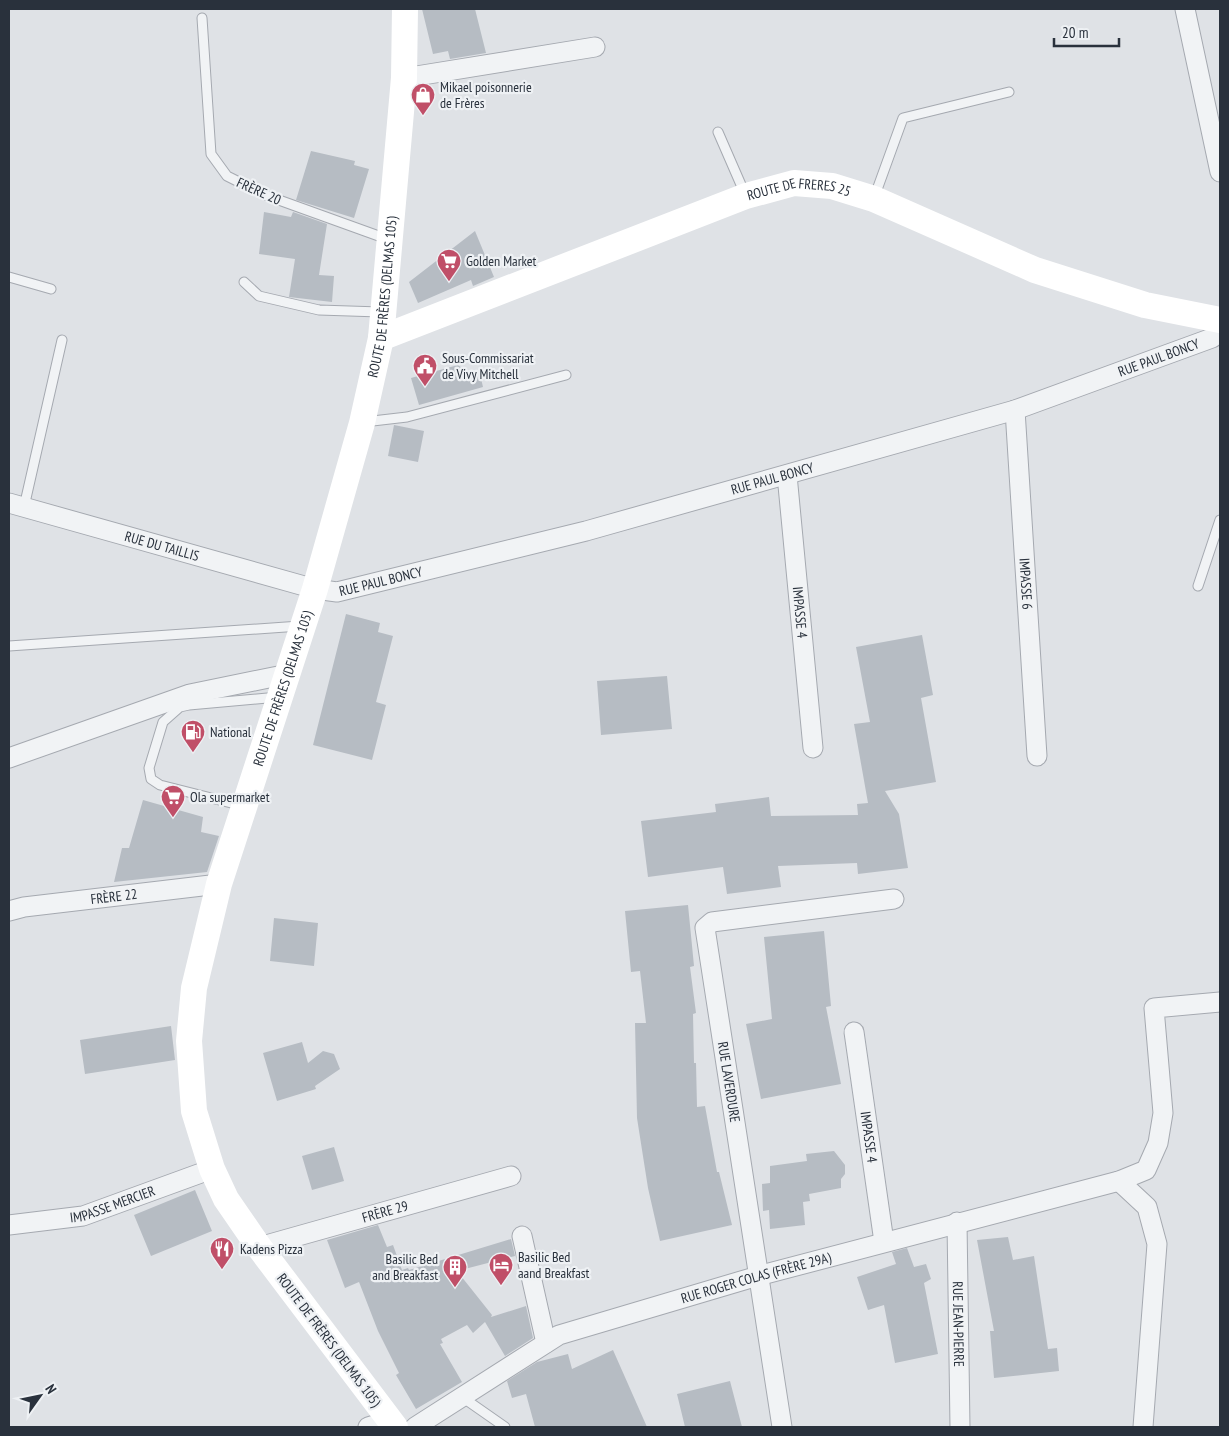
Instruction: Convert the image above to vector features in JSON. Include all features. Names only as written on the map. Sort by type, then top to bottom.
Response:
[{"type":"main road","name":"ROUTE DE FRÈRES (DELMAS 105)","points":[[384,1425],[226,1198],[212,1169],[194,1111],[189,1041],[194,988],[219,884],[316,588],[362,423],[381,338],[404,78],[405,9]]},
{"type":"main road","name":"ROUTE DE FRERES 25","points":[[381,338],[746,196],[794,183],[832,186],[874,199],[1035,270],[1145,305],[1220,320]]},
{"type":"street","points":[[1185,9],[1220,172]]},
{"type":"street","points":[[404,78],[595,47]]},
{"type":"street","name":"RUE PAUL BONCY","points":[[316,588],[337,592],[586,532],[1015,410],[1212,338],[1220,332]]},
{"type":"street","name":"IMPASSE 6","points":[[1015,410],[1037,756]]},
{"type":"street","name":"IMPASSE 4","points":[[787,475],[814,748]]},
{"type":"street","name":"RUE DU TAILLIS","points":[[16,505],[316,588]]},
{"type":"street","points":[[9,758],[190,694],[284,685]]},
{"type":"street","name":"FRÈRE 22","points":[[9,911],[24,907],[219,884]]},
{"type":"street","name":"RUE LAVERDURE","points":[[782,1427],[706,928],[712,922],[894,899]]},
{"type":"street","name":"RUE ROGER COLAS (FRÈRE 29A)","points":[[415,1427],[559,1335],[758,1276],[957,1222],[1119,1181],[1146,1170],[1158,1143],[1163,1113],[1154,1008],[1220,1002]]},
{"type":"street","name":"IMPASSE 4","points":[[854,1032],[884,1242]]},
{"type":"street","name":"IMPASSE MERCIER","points":[[9,1225],[83,1216],[212,1169]]},
{"type":"street","name":"FRÈRE 29","points":[[259,1247],[511,1176]]},
{"type":"street","points":[[1119,1181],[1146,1207],[1157,1244],[1143,1427]]},
{"type":"street","name":"RUE JEAN-PIERRE","points":[[957,1222],[960,1427]]},
{"type":"street","points":[[522,1236],[546,1344]]},
{"type":"lane","name":"FRÈRE 20","points":[[202,18],[211,154],[226,176],[264,195],[389,240]]},
{"type":"lane","points":[[874,199],[903,118],[1010,92]]},
{"type":"lane","points":[[718,132],[746,196]]},
{"type":"lane","points":[[9,277],[51,289]]},
{"type":"lane","points":[[244,282],[259,296],[319,310],[383,312]]},
{"type":"lane","points":[[16,505],[62,340]]},
{"type":"lane","points":[[362,423],[407,417],[566,375]]},
{"type":"lane","points":[[1198,586],[1220,520]]},
{"type":"lane","points":[[9,646],[303,625]]},
{"type":"lane","points":[[244,807],[160,785],[151,779],[149,768],[162,722],[180,707],[284,685]]},
{"type":"lane","points":[[462,1396],[505,1427]]},
{"type":"building","points":[[422,9],[475,9],[486,53],[450,59],[448,51],[433,54]]},
{"type":"building","points":[[311,151],[355,161],[354,165],[369,169],[354,218],[296,200]]},
{"type":"building","points":[[264,212],[291,217],[293,212],[327,224],[319,275],[334,276],[332,302],[289,297],[295,259],[259,254]]},
{"type":"building","points":[[475,231],[494,277],[473,286],[471,280],[418,303],[409,282]]},
{"type":"building","points":[[458,365],[468,373],[479,370],[483,387],[419,405],[411,378]]},
{"type":"building","points":[[394,425],[424,431],[418,462],[388,456]]},
{"type":"building","points":[[346,614],[380,623],[378,632],[393,636],[376,702],[386,705],[372,760],[313,745]]},
{"type":"building","points":[[922,635],[933,695],[921,698],[936,782],[885,791],[899,814],[908,868],[858,874],[857,863],[778,866],[781,887],[727,894],[723,867],[648,877],[641,821],[716,812],[715,804],[769,797],[771,816],[858,815],[857,804],[868,803],[854,724],[870,722],[856,647]]},
{"type":"building","points":[[667,676],[672,729],[601,735],[597,681]]},
{"type":"building","points":[[143,800],[203,817],[201,832],[219,836],[207,872],[114,882],[122,848],[129,848]]},
{"type":"building","points":[[688,905],[694,966],[690,967],[696,1013],[693,1014],[697,1107],[705,1106],[717,1172],[719,1172],[732,1225],[660,1241],[648,1188],[637,1118],[635,1023],[646,1023],[640,971],[631,972],[625,911]]},
{"type":"building","points":[[274,918],[318,923],[314,966],[270,961]]},
{"type":"building","points":[[824,931],[831,1006],[826,1007],[841,1084],[761,1099],[746,1024],[772,1019],[764,937]]},
{"type":"building","points":[[171,1026],[175,1060],[85,1074],[80,1040]]},
{"type":"building","points":[[302,1042],[308,1063],[323,1051],[334,1054],[340,1069],[315,1086],[316,1089],[277,1101],[263,1053]]},
{"type":"building","points":[[334,1147],[344,1181],[312,1190],[302,1156]]},
{"type":"building","points":[[834,1151],[845,1165],[845,1174],[841,1179],[841,1188],[809,1194],[810,1201],[803,1202],[805,1225],[770,1229],[769,1210],[763,1211],[762,1184],[770,1183],[770,1166],[807,1161],[806,1154]]},
{"type":"building","points":[[195,1190],[212,1231],[151,1256],[134,1215]]},
{"type":"building","points":[[378,1225],[387,1247],[393,1245],[402,1270],[408,1268],[409,1270],[511,1239],[515,1256],[457,1271],[492,1315],[491,1317],[526,1306],[533,1338],[505,1356],[485,1322],[473,1333],[467,1325],[441,1339],[443,1343],[440,1344],[462,1382],[416,1409],[396,1375],[399,1373],[378,1331],[359,1282],[345,1288],[327,1240]]},
{"type":"building","points":[[1008,1237],[1013,1260],[1034,1256],[1048,1349],[1057,1348],[1059,1371],[994,1378],[990,1331],[994,1331],[977,1240]]},
{"type":"building","points":[[907,1248],[914,1267],[926,1264],[931,1279],[924,1283],[938,1354],[895,1363],[884,1305],[868,1310],[857,1277],[896,1264],[892,1252]]},
{"type":"building","points":[[613,1350],[647,1427],[535,1427],[526,1394],[512,1398],[507,1381],[537,1362],[568,1354],[572,1369]]},
{"type":"building","points":[[730,1381],[742,1427],[685,1427],[677,1394]]},
{"type":"place","name":"Mikael poisonnerie de Frères","points":[[423,116]]},
{"type":"place","name":"Golden Market","points":[[449,282]]},
{"type":"place","name":"Sous-Commissariat de Vivy Mitchell","points":[[425,387]]},
{"type":"place","name":"National","points":[[193,753]]},
{"type":"place","name":"Ola supermarket","points":[[173,818]]},
{"type":"place","name":"Kadens Pizza","points":[[222,1270]]},
{"type":"place","name":"Basilic Bed aand Breakfast","points":[[501,1286]]},
{"type":"place","name":"Basilic Bed and Breakfast","points":[[455,1288]]}]
